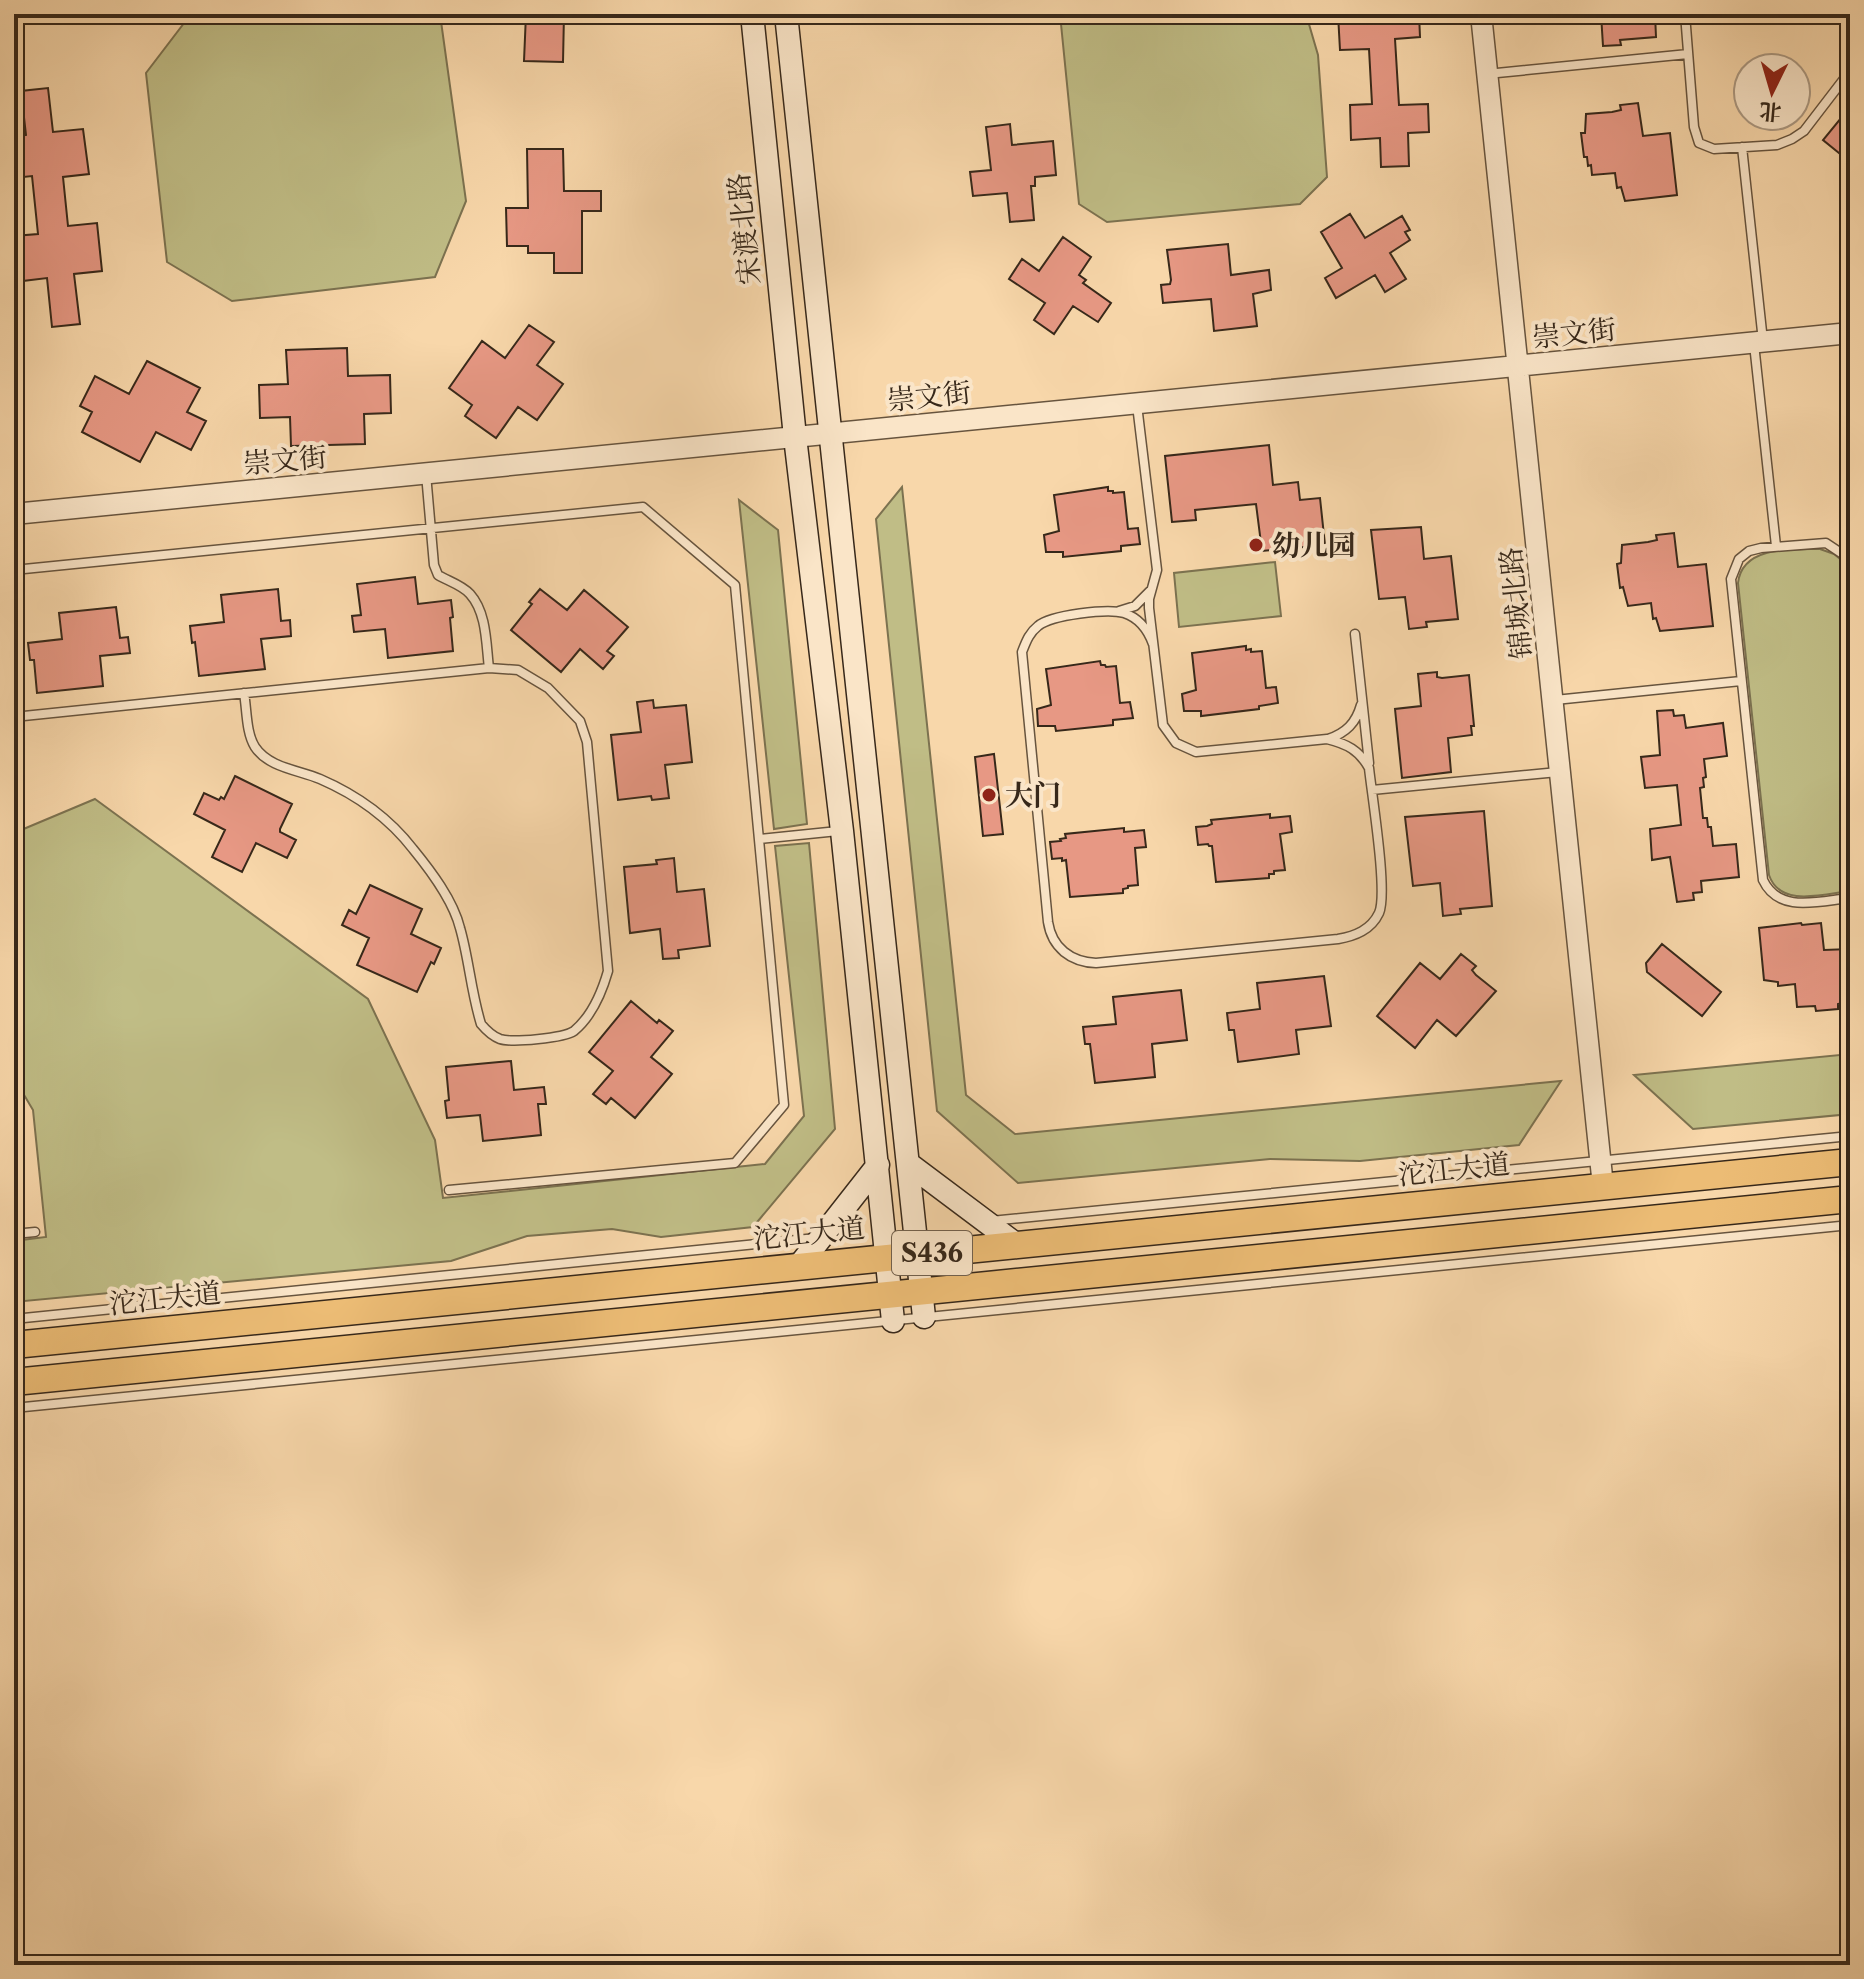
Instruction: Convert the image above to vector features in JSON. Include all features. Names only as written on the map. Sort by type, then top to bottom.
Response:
[{"type":"highway","name":"沱江大道","points":[[14,1345],[1017,1245],[1602,1174],[1850,1162]]},
{"type":"highway","name":"S436","points":[[14,1382],[923,1305],[1850,1199]]},
{"type":"main road","name":"宋渡北路","points":[[752,14],[795,437],[842,831],[892,1308]]},
{"type":"main road","points":[[786,14],[923,1305]]},
{"type":"main road","points":[[909,1164],[1017,1245]]},
{"type":"main road","points":[[798,1267],[878,1165]]},
{"type":"street","name":"锦城北路","points":[[1481,14],[1602,1174]]},
{"type":"street","name":"崇文街","points":[[14,514],[1850,333]]},
{"type":"lane","points":[[1685,14],[1694,127],[1699,143],[1714,149],[1777,145],[1792,139],[1804,131],[1850,71]]},
{"type":"lane","points":[[1487,74],[1688,54]]},
{"type":"lane","points":[[1742,147],[1776,546]]},
{"type":"lane","points":[[1136,404],[1157,570],[1149,608],[1163,725],[1168,735],[1185,748],[1209,752],[1327,739],[1352,725],[1362,700]]},
{"type":"lane","points":[[426,474],[438,575],[469,593],[476,603],[483,621],[489,668]]},
{"type":"lane","points":[[14,570],[643,507],[735,585],[784,1105],[735,1163],[449,1190]]},
{"type":"lane","points":[[1850,559],[1826,543],[1749,551],[1733,569],[1731,586],[1761,873],[1774,896],[1788,902],[1850,898]]},
{"type":"lane","points":[[1151,590],[1135,606],[1115,612],[1043,622],[1029,634],[1022,652],[1050,931],[1064,953],[1074,959],[1096,963],[1338,939],[1358,934],[1373,922],[1382,905],[1355,634]]},
{"type":"lane","points":[[1115,612],[1140,623],[1153,644]]},
{"type":"lane","points":[[14,717],[244,693],[489,668],[518,670],[548,688],[580,721],[587,742],[608,971],[603,990],[591,1011],[572,1033],[551,1038],[503,1040],[490,1034],[481,1024],[459,924],[443,893],[413,849],[362,800],[320,779],[274,763],[256,748],[250,733],[244,693]]},
{"type":"lane","points":[[1554,700],[1741,681]]},
{"type":"lane","points":[[1327,739],[1354,748],[1369,768]]},
{"type":"lane","points":[[1372,790],[1561,771]]},
{"type":"lane","points":[[760,839],[842,831]]},
{"type":"lane","points":[[986,1222],[1602,1174],[1850,1136]]},
{"type":"lane","points":[[923,1305],[1850,1225]]},
{"type":"lane","points":[[14,1234],[35,1232]]},
{"type":"lane","points":[[14,1319],[821,1238]]},
{"type":"lane","points":[[14,1408],[892,1308]]},
{"type":"shaded area","points":[[191,14],[440,14],[466,201],[435,277],[232,301],[167,262],[146,73]]},
{"type":"shaded area","points":[[1060,14],[1306,14],[1318,55],[1327,177],[1300,204],[1107,222],[1079,204]]},
{"type":"shaded area","points":[[902,487],[966,1095],[1015,1134],[1561,1081],[1519,1145],[1360,1161],[1270,1159],[1018,1183],[937,1111],[876,519]]},
{"type":"shaded area","points":[[739,500],[778,530],[807,824],[774,829]]},
{"type":"shaded area","points":[[1820,549],[1834,554],[1850,567],[1850,891],[1804,896],[1783,892],[1769,875],[1738,583],[1741,571],[1758,556],[1782,550]]},
{"type":"shaded area","points":[[1275,562],[1281,616],[1179,627],[1174,573]]},
{"type":"shaded area","points":[[95,799],[368,999],[435,1140],[443,1198],[765,1164],[804,1116],[775,846],[809,843],[835,1129],[753,1227],[661,1237],[612,1229],[527,1236],[451,1261],[14,1302],[14,1241],[46,1237],[33,1110],[14,1078],[14,833]]},
{"type":"shaded area","points":[[1850,1054],[1850,1114],[1693,1129],[1634,1075]]},
{"type":"building","points":[[526,14],[564,14],[563,62],[524,61]]},
{"type":"building","points":[[1338,14],[1419,14],[1420,37],[1395,39],[1399,105],[1428,104],[1429,132],[1408,133],[1409,166],[1381,167],[1380,138],[1351,140],[1350,105],[1372,104],[1369,49],[1340,50]]},
{"type":"building","points":[[1601,14],[1655,14],[1656,37],[1620,40],[1621,45],[1603,46]]},
{"type":"building","points":[[48,88],[53,132],[83,129],[89,174],[63,177],[68,226],[97,223],[102,271],[74,274],[80,324],[52,327],[47,278],[14,282],[14,236],[38,234],[32,176],[14,178],[14,137],[26,135],[21,91]]},
{"type":"building","points":[[1638,103],[1643,136],[1670,133],[1677,195],[1625,201],[1621,187],[1617,188],[1615,173],[1592,175],[1591,165],[1588,166],[1587,157],[1584,157],[1581,133],[1585,133],[1586,114],[1612,112],[1621,110],[1620,105]]},
{"type":"building","points":[[1850,107],[1850,162],[1823,140]]},
{"type":"building","points":[[1010,124],[1012,145],[1053,141],[1056,175],[1035,177],[1035,186],[1031,186],[1034,220],[1010,222],[1007,193],[973,196],[970,172],[991,170],[986,127]]},
{"type":"building","points":[[527,149],[563,149],[564,191],[601,191],[601,211],[582,211],[582,273],[554,273],[554,253],[528,253],[528,246],[507,246],[506,208],[528,208]]},
{"type":"building","points":[[1350,214],[1365,238],[1402,216],[1410,230],[1405,232],[1410,240],[1390,253],[1406,279],[1385,292],[1375,275],[1336,298],[1325,278],[1342,268],[1321,232]]},
{"type":"building","points":[[1063,237],[1091,257],[1079,275],[1086,280],[1083,283],[1111,303],[1098,322],[1073,306],[1054,334],[1034,320],[1045,303],[1009,279],[1022,259],[1039,271]]},
{"type":"building","points":[[1228,244],[1231,275],[1269,270],[1271,290],[1253,294],[1257,326],[1214,331],[1211,299],[1163,303],[1161,285],[1170,284],[1171,280],[1167,250]]},
{"type":"building","points":[[529,325],[554,342],[537,365],[563,384],[537,420],[518,407],[496,438],[465,416],[472,405],[449,388],[482,341],[505,358]]},
{"type":"building","points":[[347,348],[348,376],[390,375],[391,413],[364,414],[365,444],[291,446],[290,417],[260,418],[259,385],[288,384],[286,350]]},
{"type":"building","points":[[147,361],[200,388],[187,412],[206,421],[191,450],[156,432],[140,462],[82,432],[92,412],[80,406],[95,376],[129,394]]},
{"type":"building","points":[[1269,445],[1273,485],[1298,482],[1300,500],[1320,498],[1325,545],[1262,551],[1256,504],[1195,510],[1196,520],[1172,522],[1165,456]]},
{"type":"building","points":[[1108,487],[1108,491],[1113,493],[1124,492],[1128,529],[1138,528],[1140,544],[1121,546],[1121,551],[1063,557],[1063,552],[1046,552],[1044,535],[1059,531],[1054,495]]},
{"type":"building","points":[[1421,527],[1424,559],[1451,556],[1458,619],[1426,622],[1427,627],[1409,629],[1405,597],[1379,599],[1371,530]]},
{"type":"building","points":[[1674,533],[1678,567],[1706,564],[1713,626],[1660,631],[1656,618],[1653,619],[1651,603],[1628,606],[1623,587],[1620,588],[1617,564],[1621,563],[1622,545],[1657,540],[1656,535]]},
{"type":"building","points":[[415,577],[418,604],[451,600],[453,651],[388,658],[385,629],[354,632],[352,616],[361,615],[357,584]]},
{"type":"building","points":[[278,589],[281,621],[290,620],[291,636],[261,639],[265,669],[199,676],[190,626],[224,622],[221,595]]},
{"type":"building","points":[[540,589],[567,610],[584,590],[628,627],[607,651],[614,656],[603,669],[580,649],[561,672],[511,630]]},
{"type":"building","points":[[116,607],[120,638],[128,637],[130,653],[100,656],[103,686],[37,693],[34,660],[30,660],[28,643],[62,639],[59,613]]},
{"type":"building","points":[[1246,646],[1246,650],[1251,649],[1251,652],[1262,651],[1266,688],[1276,687],[1278,703],[1259,706],[1259,709],[1201,716],[1201,711],[1184,711],[1182,694],[1196,690],[1192,653]]},
{"type":"building","points":[[1100,661],[1106,667],[1116,666],[1120,703],[1130,702],[1133,718],[1113,720],[1113,725],[1056,731],[1055,726],[1038,726],[1037,709],[1051,705],[1046,669]]},
{"type":"building","points":[[1437,672],[1437,677],[1442,678],[1469,675],[1474,726],[1471,726],[1472,735],[1448,738],[1451,772],[1402,778],[1395,709],[1421,706],[1418,674]]},
{"type":"building","points":[[653,700],[654,708],[686,705],[692,762],[665,765],[669,798],[652,800],[651,796],[618,800],[611,735],[641,732],[637,702]]},
{"type":"building","points":[[1673,710],[1674,716],[1684,715],[1686,728],[1723,723],[1727,756],[1704,759],[1706,777],[1703,778],[1704,787],[1700,788],[1703,818],[1707,818],[1708,827],[1711,827],[1713,846],[1736,844],[1739,877],[1701,881],[1702,892],[1693,893],[1694,900],[1677,902],[1670,857],[1652,860],[1650,829],[1681,825],[1677,785],[1645,788],[1641,757],[1660,755],[1657,711]]},
{"type":"building","name":"大门","points":[[994,754],[1003,834],[983,836],[975,757]]},
{"type":"building","points":[[235,776],[292,804],[280,829],[280,832],[296,840],[287,858],[256,843],[242,872],[212,857],[225,830],[194,814],[204,793],[224,799]]},
{"type":"building","points":[[1484,811],[1492,906],[1460,909],[1461,914],[1443,916],[1440,883],[1413,886],[1405,817]]},
{"type":"building","points":[[1270,814],[1270,818],[1290,816],[1292,832],[1280,834],[1285,870],[1274,871],[1269,878],[1216,882],[1212,846],[1198,845],[1196,827],[1212,824],[1211,820]]},
{"type":"building","points":[[1124,828],[1124,832],[1144,830],[1146,847],[1135,848],[1138,885],[1128,886],[1123,893],[1070,897],[1066,860],[1052,859],[1050,842],[1061,841],[1066,838],[1065,834]]},
{"type":"building","points":[[674,858],[677,892],[704,889],[710,946],[678,950],[679,958],[663,959],[660,929],[630,933],[624,867],[657,864],[656,860]]},
{"type":"building","points":[[370,885],[422,909],[411,934],[441,948],[417,992],[357,965],[369,938],[342,925],[349,910],[356,914]]},
{"type":"building","points":[[1821,923],[1824,950],[1850,949],[1850,1001],[1838,1004],[1838,1009],[1816,1011],[1815,1006],[1797,1007],[1795,984],[1778,986],[1778,982],[1764,980],[1759,928]]},
{"type":"building","points":[[1662,944],[1721,992],[1702,1016],[1647,972],[1646,963]]},
{"type":"building","points":[[1461,954],[1476,966],[1472,970],[1476,975],[1496,991],[1456,1036],[1437,1020],[1415,1048],[1377,1016],[1420,963],[1440,979]]},
{"type":"building","points":[[1324,976],[1331,1026],[1296,1030],[1299,1054],[1238,1062],[1234,1030],[1229,1030],[1227,1013],[1260,1009],[1257,983]]},
{"type":"building","points":[[1181,990],[1187,1040],[1152,1044],[1155,1077],[1095,1083],[1090,1044],[1085,1044],[1083,1027],[1116,1024],[1113,997]]},
{"type":"building","points":[[631,1001],[657,1023],[659,1020],[673,1031],[651,1057],[672,1074],[635,1118],[611,1098],[606,1104],[593,1094],[613,1071],[589,1052]]},
{"type":"building","points":[[511,1061],[514,1090],[544,1087],[546,1104],[538,1104],[541,1135],[483,1141],[480,1115],[447,1118],[446,1067]]},
{"type":"place","name":"幼儿园","points":[[1256,545]]},
{"type":"place","name":"大门","points":[[989,795]]}]
